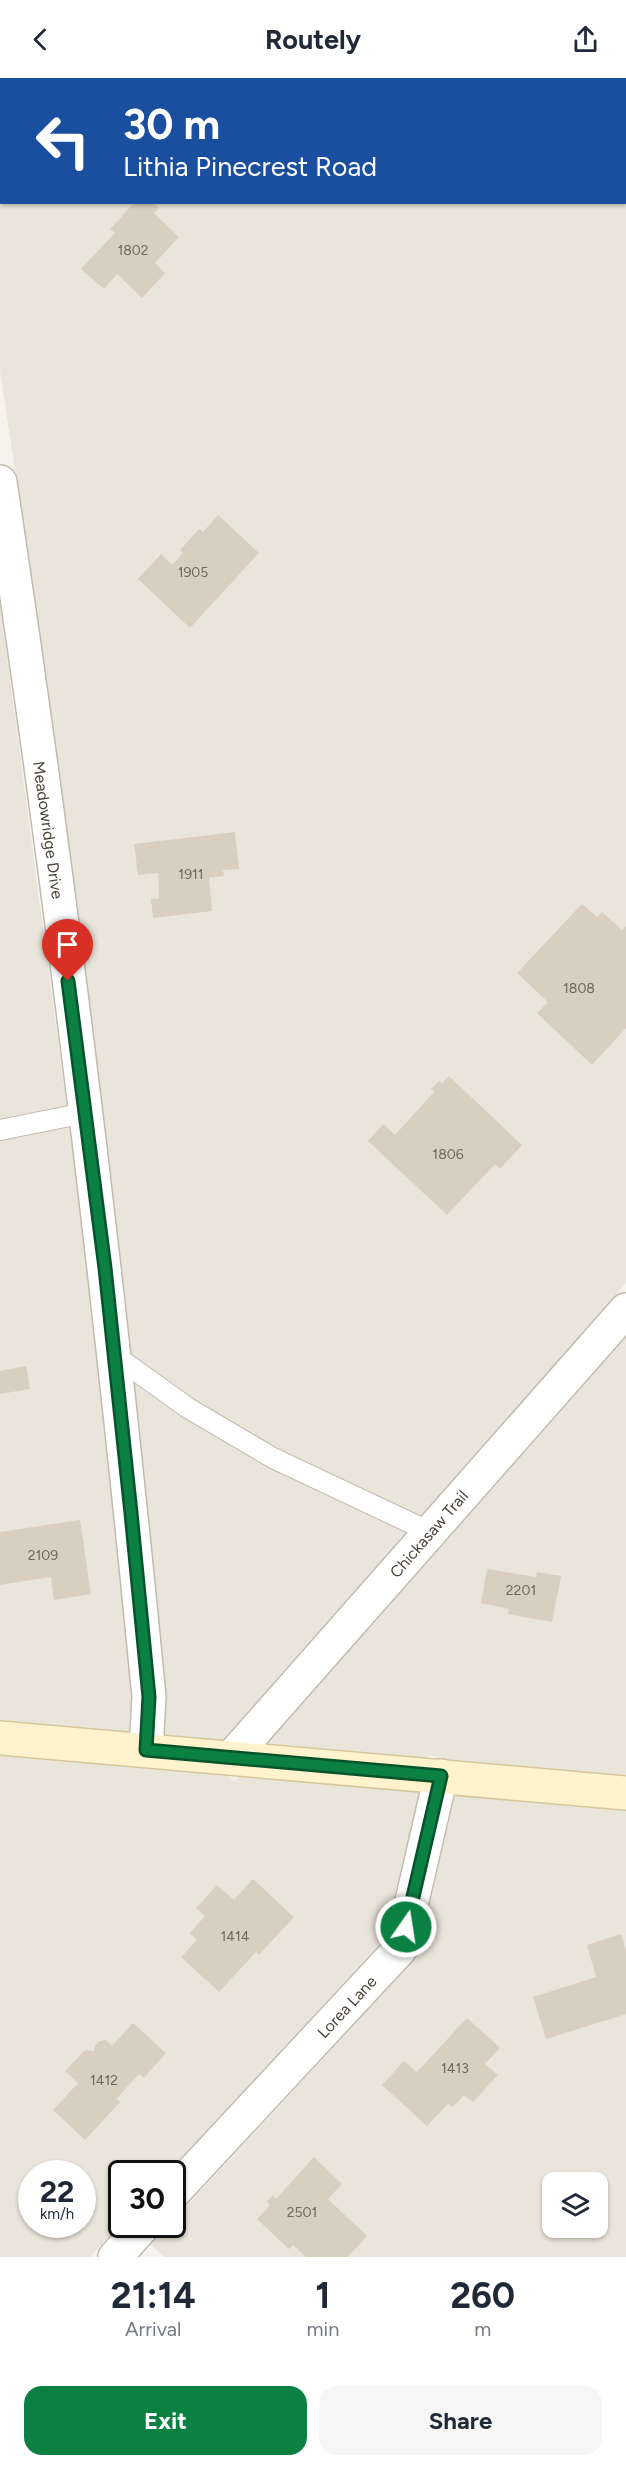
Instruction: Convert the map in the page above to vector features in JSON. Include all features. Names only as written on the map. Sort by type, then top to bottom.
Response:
[{"type":"main road","points":[[0,1738],[626,1793]]},
{"type":"street","name":"Meadowridge Drive","points":[[0,482],[85,1113],[114,1354],[149,1697],[146,1750]]},
{"type":"street","name":"Chickasaw Trail","points":[[231,1758],[626,1310]]},
{"type":"street","name":"Lorea Lane","points":[[186,2179],[401,1948],[441,1776]]},
{"type":"lane","points":[[0,1130],[85,1113]]},
{"type":"lane","points":[[114,1354],[188,1408],[273,1458],[430,1532]]},
{"type":"shaded area","points":[[4,204],[626,204],[626,1283],[223,1740],[165,1735],[166,1697],[122,1268],[30,569],[0,371],[0,206]]},
{"type":"shaded area","points":[[0,604],[88,1268],[132,1695],[130,1732],[0,1721]]},
{"type":"shaded area","points":[[626,1337],[626,1776],[443,1760],[429,1755],[427,1758],[268,1744]]},
{"type":"shaded area","points":[[0,1755],[226,1774],[234,1782],[240,1776],[420,1791],[385,1938],[179,2160],[108,2160],[108,2237],[90,2257],[0,2257]]},
{"type":"shaded area","points":[[455,1795],[626,1810],[626,2257],[164,2257],[151,2245],[157,2238],[186,2238],[186,2207],[418,1954]]},
{"type":"building","points":[[133,204],[155,204],[159,208],[154,213],[179,237],[155,263],[165,273],[142,298],[117,274],[104,289],[81,269],[115,233],[110,229]]},
{"type":"building","points":[[218,515],[259,553],[190,628],[138,579],[161,554],[172,565],[183,553],[180,550],[199,529],[203,532]]},
{"type":"building","points":[[235,832],[239,869],[223,870],[224,876],[209,878],[212,911],[153,918],[151,899],[159,898],[158,873],[138,875],[134,844]]},
{"type":"building","points":[[582,904],[597,917],[602,912],[622,930],[626,926],[626,1028],[592,1065],[537,1013],[548,1002],[517,973]]},
{"type":"building","points":[[449,1076],[522,1145],[500,1169],[495,1164],[447,1215],[368,1141],[383,1124],[395,1135],[434,1092],[431,1089],[439,1081],[442,1084]]},
{"type":"building","points":[[26,1366],[30,1389],[0,1394],[0,1371]]},
{"type":"building","points":[[80,1520],[91,1594],[54,1600],[51,1577],[0,1585],[0,1532]]},
{"type":"building","points":[[487,1569],[536,1577],[537,1572],[561,1576],[552,1622],[508,1614],[509,1609],[481,1603]]},
{"type":"building","points":[[253,1879],[294,1917],[259,1955],[256,1952],[219,1992],[181,1957],[197,1940],[190,1933],[205,1916],[196,1908],[217,1885],[234,1900]]},
{"type":"building","points":[[621,1934],[626,1951],[626,2014],[546,2039],[533,1997],[596,1977],[587,1945]]},
{"type":"building","points":[[467,2018],[500,2048],[485,2064],[498,2075],[473,2102],[464,2095],[453,2107],[448,2104],[427,2126],[382,2085],[404,2061],[417,2072]]},
{"type":"building","points":[[133,2023],[166,2053],[144,2078],[139,2074],[116,2099],[120,2102],[85,2140],[53,2110],[78,2083],[65,2071],[85,2050],[94,2051],[100,2041],[106,2040],[112,2046]]},
{"type":"building","points":[[314,2157],[342,2184],[328,2199],[367,2236],[348,2257],[306,2257],[293,2245],[289,2249],[257,2219],[270,2205],[267,2201],[273,2195],[276,2199]]},
{"type":"route","points":[[68,981],[105,1268],[131,1513],[149,1697],[146,1750],[441,1776],[406,1927]]}]
